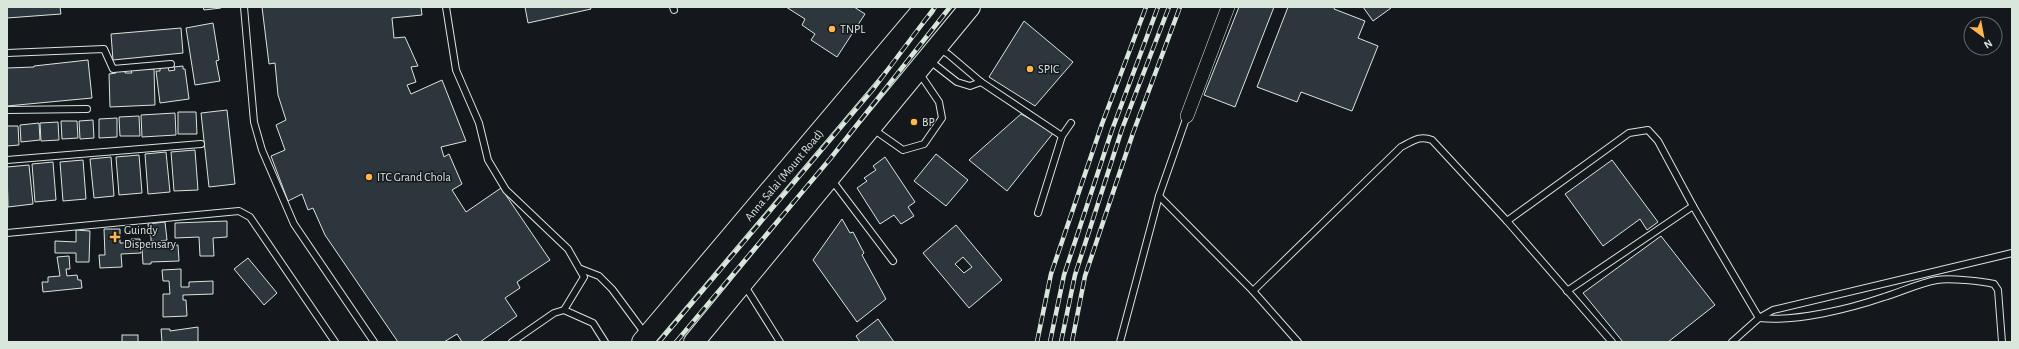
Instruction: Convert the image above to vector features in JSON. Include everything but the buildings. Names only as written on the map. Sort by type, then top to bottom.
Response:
[{"type":"main road","name":"Anna Salai (Mount Road)","points":[[645,339],[925,7]]},
{"type":"main road","points":[[694,342],[970,7]]},
{"type":"street","points":[[1187,116],[1228,7]]},
{"type":"lane","points":[[244,7],[254,122],[262,150],[294,224],[374,342]]},
{"type":"lane","points":[[446,7],[456,70],[479,123],[490,164],[506,190],[568,249],[581,269],[584,277],[564,310]]},
{"type":"lane","points":[[7,53],[104,49],[112,69],[171,64]]},
{"type":"lane","points":[[927,59],[948,54],[981,82],[1062,136]]},
{"type":"lane","points":[[927,59],[957,82],[970,86],[981,82]]},
{"type":"lane","points":[[871,128],[903,150],[924,144],[942,118],[927,59]]},
{"type":"lane","points":[[7,110],[87,109]]},
{"type":"lane","points":[[1120,342],[1159,196],[1187,116]]},
{"type":"lane","points":[[1038,213],[1062,136],[1071,123]]},
{"type":"lane","points":[[1507,221],[1629,132],[1648,130],[1658,141],[1693,206],[1759,318]]},
{"type":"lane","points":[[1253,291],[1401,147],[1417,138],[1424,137],[1432,140],[1507,221],[1612,342]]},
{"type":"lane","points":[[7,160],[201,144]]},
{"type":"lane","points":[[830,178],[893,261]]},
{"type":"lane","points":[[1159,196],[1253,291],[1298,342]]},
{"type":"lane","points":[[1567,291],[1693,206]]},
{"type":"lane","points":[[7,233],[239,211],[250,217],[335,342]]},
{"type":"lane","points":[[1732,342],[1759,318],[1773,310],[2012,252]]},
{"type":"lane","points":[[581,269],[600,276],[612,289],[645,339]]},
{"type":"lane","points":[[1759,318],[1776,320],[1792,318],[1865,304],[1937,280],[1986,282],[1994,284],[1998,290],[2002,342]]},
{"type":"lane","points":[[743,283],[780,342]]},
{"type":"lane","points":[[512,342],[554,313],[564,310],[593,323],[605,342]]},
{"type":"railway","points":[[659,342],[874,88],[935,7]]},
{"type":"railway","points":[[676,342],[830,159],[950,7]]},
{"type":"railway","points":[[1037,342],[1051,274],[1102,124],[1146,7]]},
{"type":"railway","points":[[1050,342],[1064,275],[1112,130],[1158,7]]},
{"type":"railway","points":[[1061,342],[1075,275],[1122,129],[1169,7]]},
{"type":"railway","points":[[1072,342],[1085,276],[1133,133],[1180,7]]},
{"type":"place","name":"TNPL","points":[[832,29]]},
{"type":"place","name":"SPIC","points":[[1030,69]]},
{"type":"place","name":"BP","points":[[914,122]]},
{"type":"place","name":"ITC Grand Chola","points":[[369,177]]},
{"type":"place","name":"Guindy Dispensary","points":[[115,237]]}]
